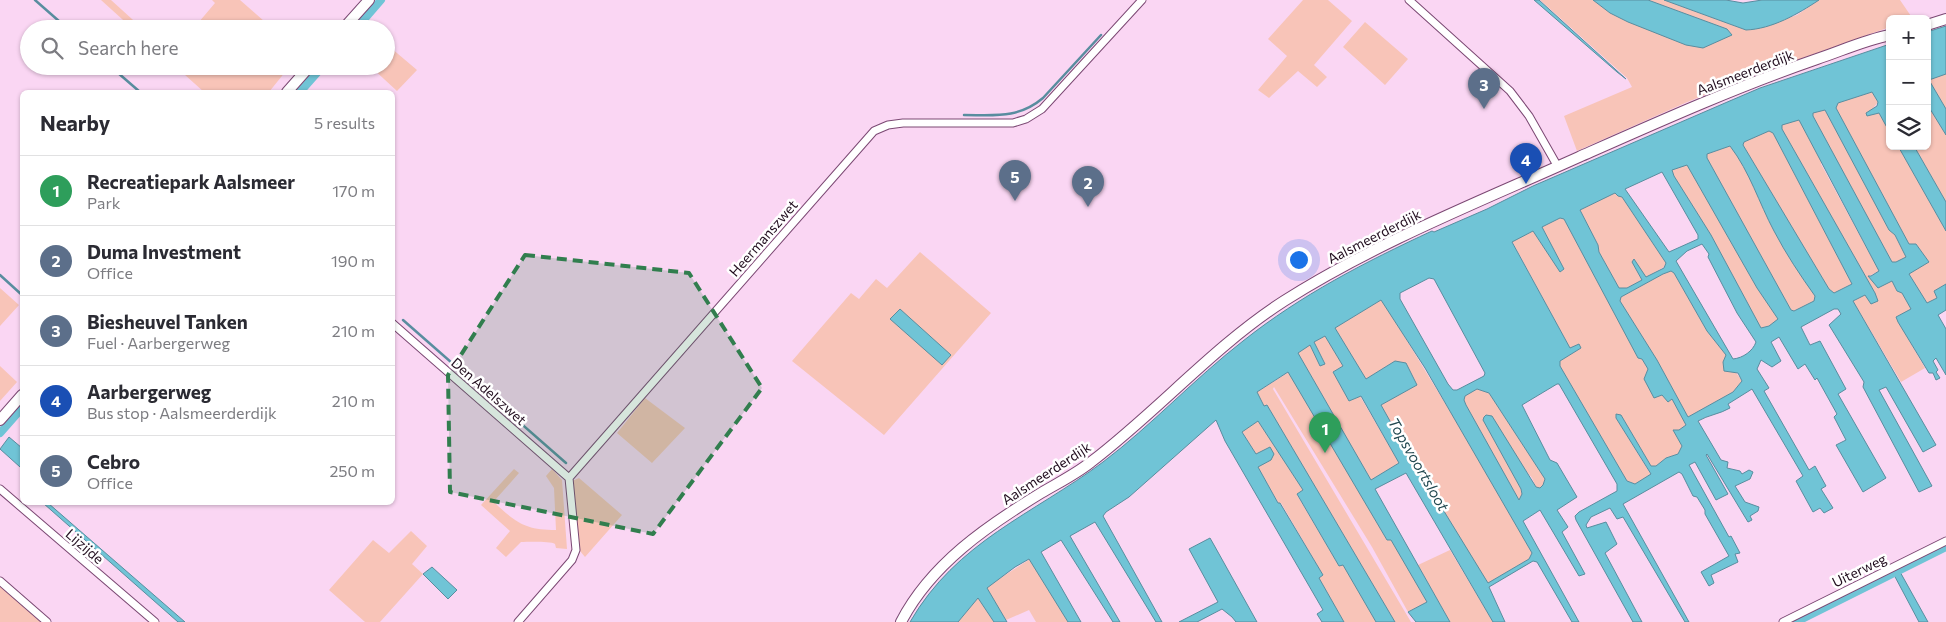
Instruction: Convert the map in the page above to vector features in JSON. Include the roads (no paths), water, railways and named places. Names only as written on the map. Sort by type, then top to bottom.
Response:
[{"type":"street","points":[[351,20],[369,0]]},
{"type":"street","name":"Heermanszwet","points":[[569,478],[874,131],[888,125],[903,123],[1014,123],[1026,119],[1042,110],[1142,0]]},
{"type":"street","points":[[1409,0],[1510,91],[1529,116],[1558,167]]},
{"type":"street","points":[[1931,24],[1946,19]]},
{"type":"street","name":"Aalsmeerderdijk","points":[[901,622],[907,611],[937,572],[960,550],[996,522],[1088,465],[1129,432],[1207,361],[1283,302],[1352,261],[1400,236],[1742,86],[1886,36]]},
{"type":"street","points":[[290,90],[302,75]]},
{"type":"street","name":"Den Adelszwet","points":[[395,326],[569,478]]},
{"type":"street","points":[[0,420],[20,397]]},
{"type":"street","points":[[518,622],[572,560],[575,554],[569,478]]},
{"type":"street","name":"Lijzijde","points":[[0,489],[155,622]]},
{"type":"street","name":"Uiterweg","points":[[1783,622],[1946,541]]},
{"type":"street","points":[[0,580],[47,622]]},
{"type":"water","points":[[1534,0],[1539,0],[1626,79],[1617,72]]},
{"type":"water","points":[[1593,0],[1648,0],[1727,29],[1732,35],[1703,48],[1686,45],[1628,22],[1610,13]]},
{"type":"water","points":[[1664,0],[1726,0],[1743,3],[1762,0],[1819,0],[1775,24],[1746,30]]},
{"type":"water","points":[[1946,26],[1946,74],[1931,79],[1931,60],[1931,31]]},
{"type":"water","points":[[1886,45],[1886,126],[1879,113],[1867,116],[1866,113],[1877,106],[1878,102],[1872,92],[1838,103],[1836,108],[1909,244],[1916,244],[1929,262],[1909,274],[1927,303],[1937,298],[1934,291],[1946,284],[1946,310],[1938,315],[1946,329],[1946,375],[1936,358],[1933,361],[1940,378],[1936,380],[1933,373],[1929,373],[1898,322],[1896,317],[1911,309],[1902,293],[1897,291],[1892,281],[1878,288],[1868,276],[1879,271],[1799,120],[1782,125],[1782,129],[1875,293],[1878,301],[1871,304],[1865,295],[1853,301],[1936,445],[1923,452],[1886,387],[1879,390],[1932,486],[1919,492],[1863,387],[1864,382],[1829,325],[1841,314],[1838,309],[1834,309],[1801,327],[1810,345],[1820,341],[1846,389],[1838,394],[1886,478],[1863,492],[1836,445],[1846,440],[1834,417],[1837,414],[1817,378],[1815,380],[1805,364],[1798,369],[1779,337],[1771,342],[1781,361],[1772,367],[1761,360],[1757,369],[1769,388],[1764,391],[1809,470],[1815,466],[1826,486],[1821,489],[1833,508],[1824,513],[1820,508],[1813,512],[1796,481],[1803,476],[1752,389],[1728,404],[1730,408],[1698,421],[1721,460],[1728,462],[1727,468],[1740,471],[1742,474],[1749,470],[1753,472],[1750,479],[1735,486],[1745,502],[1759,507],[1758,511],[1750,516],[1752,520],[1748,522],[1707,454],[1728,494],[1716,500],[1695,462],[1689,465],[1740,553],[1735,554],[1738,562],[1711,575],[1714,583],[1709,586],[1701,572],[1729,556],[1705,514],[1705,510],[1697,497],[1693,496],[1682,474],[1679,472],[1623,504],[1689,622],[1685,622],[1623,517],[1617,519],[1610,508],[1591,517],[1586,525],[1587,528],[1606,522],[1617,544],[1605,553],[1642,622],[1633,622],[1575,516],[1617,491],[1617,484],[1559,384],[1557,384],[1522,405],[1550,460],[1557,463],[1577,497],[1557,510],[1568,527],[1562,532],[1585,574],[1579,576],[1540,510],[1523,521],[1579,622],[1572,622],[1537,562],[1533,561],[1489,587],[1505,622],[1493,622],[1406,473],[1375,489],[1450,622],[1416,622],[1408,612],[1427,602],[1391,540],[1387,540],[1288,372],[1257,392],[1264,406],[1267,405],[1395,622],[1376,622],[1343,565],[1339,566],[1297,494],[1303,490],[1258,421],[1242,432],[1256,454],[1270,447],[1274,454],[1271,460],[1258,467],[1323,575],[1319,578],[1344,622],[1322,622],[1317,614],[1323,610],[1225,441],[1216,420],[1129,497],[1103,516],[1162,622],[1156,622],[1095,522],[1070,536],[1120,622],[1113,622],[1061,540],[1041,552],[1081,622],[1068,622],[1029,559],[987,588],[1007,622],[994,622],[978,598],[958,622],[910,622],[929,594],[950,570],[973,550],[1103,462],[1139,433],[1207,371],[1265,324],[1311,294],[1358,267],[1432,231],[1434,232],[1487,209],[1533,186],[1760,88]],"holes":[[[1825,110],[1889,230],[1895,235],[1906,257],[1892,262],[1813,113]],[[1769,131],[1773,133],[1852,284],[1834,293],[1829,289],[1743,145],[1744,142]],[[1730,146],[1749,177],[1779,240],[1815,296],[1814,301],[1794,311],[1791,310],[1707,158],[1707,154]],[[1687,165],[1757,288],[1778,319],[1769,326],[1761,328],[1711,235],[1672,170]],[[1662,172],[1698,235],[1698,239],[1669,252],[1625,189]],[[1615,193],[1622,197],[1666,263],[1664,268],[1646,277],[1634,259],[1632,262],[1642,280],[1627,288],[1619,288],[1599,252],[1598,245],[1580,210]],[[1560,218],[1564,219],[1638,358],[1642,359],[1648,369],[1644,379],[1654,398],[1662,395],[1668,402],[1672,399],[1686,425],[1679,430],[1673,430],[1682,446],[1678,454],[1666,458],[1656,466],[1651,466],[1621,415],[1616,414],[1616,418],[1651,474],[1635,484],[1627,481],[1560,366],[1560,361],[1581,348],[1579,344],[1570,348],[1512,242],[1533,231],[1560,272],[1564,269],[1542,227]],[[1702,244],[1709,254],[1708,257],[1737,313],[1756,342],[1747,353],[1733,359],[1676,261],[1687,251]],[[1671,271],[1674,273],[1707,331],[1726,355],[1723,362],[1724,371],[1738,373],[1742,381],[1733,392],[1688,417],[1657,360],[1620,301],[1621,297],[1663,274]],[[1429,278],[1434,279],[1485,373],[1484,376],[1457,390],[1453,390],[1400,299],[1400,293]],[[1381,300],[1425,368],[1532,553],[1529,559],[1488,583],[1381,405],[1417,385],[1406,363],[1395,361],[1366,379],[1335,328]],[[1325,336],[1343,366],[1333,372],[1349,401],[1361,396],[1399,463],[1371,480],[1298,353],[1310,345],[1320,366],[1325,364],[1314,342]],[[1477,389],[1489,393],[1545,479],[1540,488],[1536,487],[1492,416],[1486,415],[1483,420],[1521,489],[1522,494],[1519,500],[1466,405],[1465,396]]]},
{"type":"water","points":[[1931,83],[1946,109],[1946,135],[1931,111]]},
{"type":"water","points":[[1900,150],[1916,150],[1946,202],[1946,231]]},
{"type":"water","points":[[900,309],[951,355],[942,365],[890,319]]},
{"type":"water","points":[[9,437],[20,446],[20,467],[0,449]]},
{"type":"water","points":[[45,505],[50,505],[185,622],[178,622]]},
{"type":"water","points":[[1210,538],[1257,622],[1236,622],[1222,609],[1197,622],[1179,622],[1218,602],[1189,549]]},
{"type":"water","points":[[432,567],[457,590],[448,599],[423,574]]},
{"type":"water","points":[[1899,570],[1928,622],[1919,622],[1893,573]]},
{"type":"waterway","points":[[35,0],[58,20]]},
{"type":"waterway","points":[[364,20],[381,0]]},
{"type":"waterway","points":[[964,115],[1015,113],[1034,105],[1043,98],[1101,35]]},
{"type":"waterway","points":[[120,75],[138,90]]},
{"type":"waterway","points":[[302,90],[315,75]]},
{"type":"waterway","points":[[0,275],[20,293]]},
{"type":"waterway","points":[[403,320],[566,463]]},
{"type":"waterway","points":[[0,433],[20,410]]},
{"type":"waterway","points":[[1796,622],[1946,547]]},
{"type":"place","name":"Biesheuvel Tanken","points":[[1484,109]]},
{"type":"place","name":"Aarbergerweg","points":[[1526,184]]},
{"type":"place","name":"Cebro","points":[[1015,201]]},
{"type":"place","name":"Duma Investment","points":[[1088,207]]},
{"type":"place","name":"Recreatiepark Aalsmeer","points":[[1325,453]]},
{"type":"water label","name":"Topsvoortsloot","points":[[1419,464]]}]
